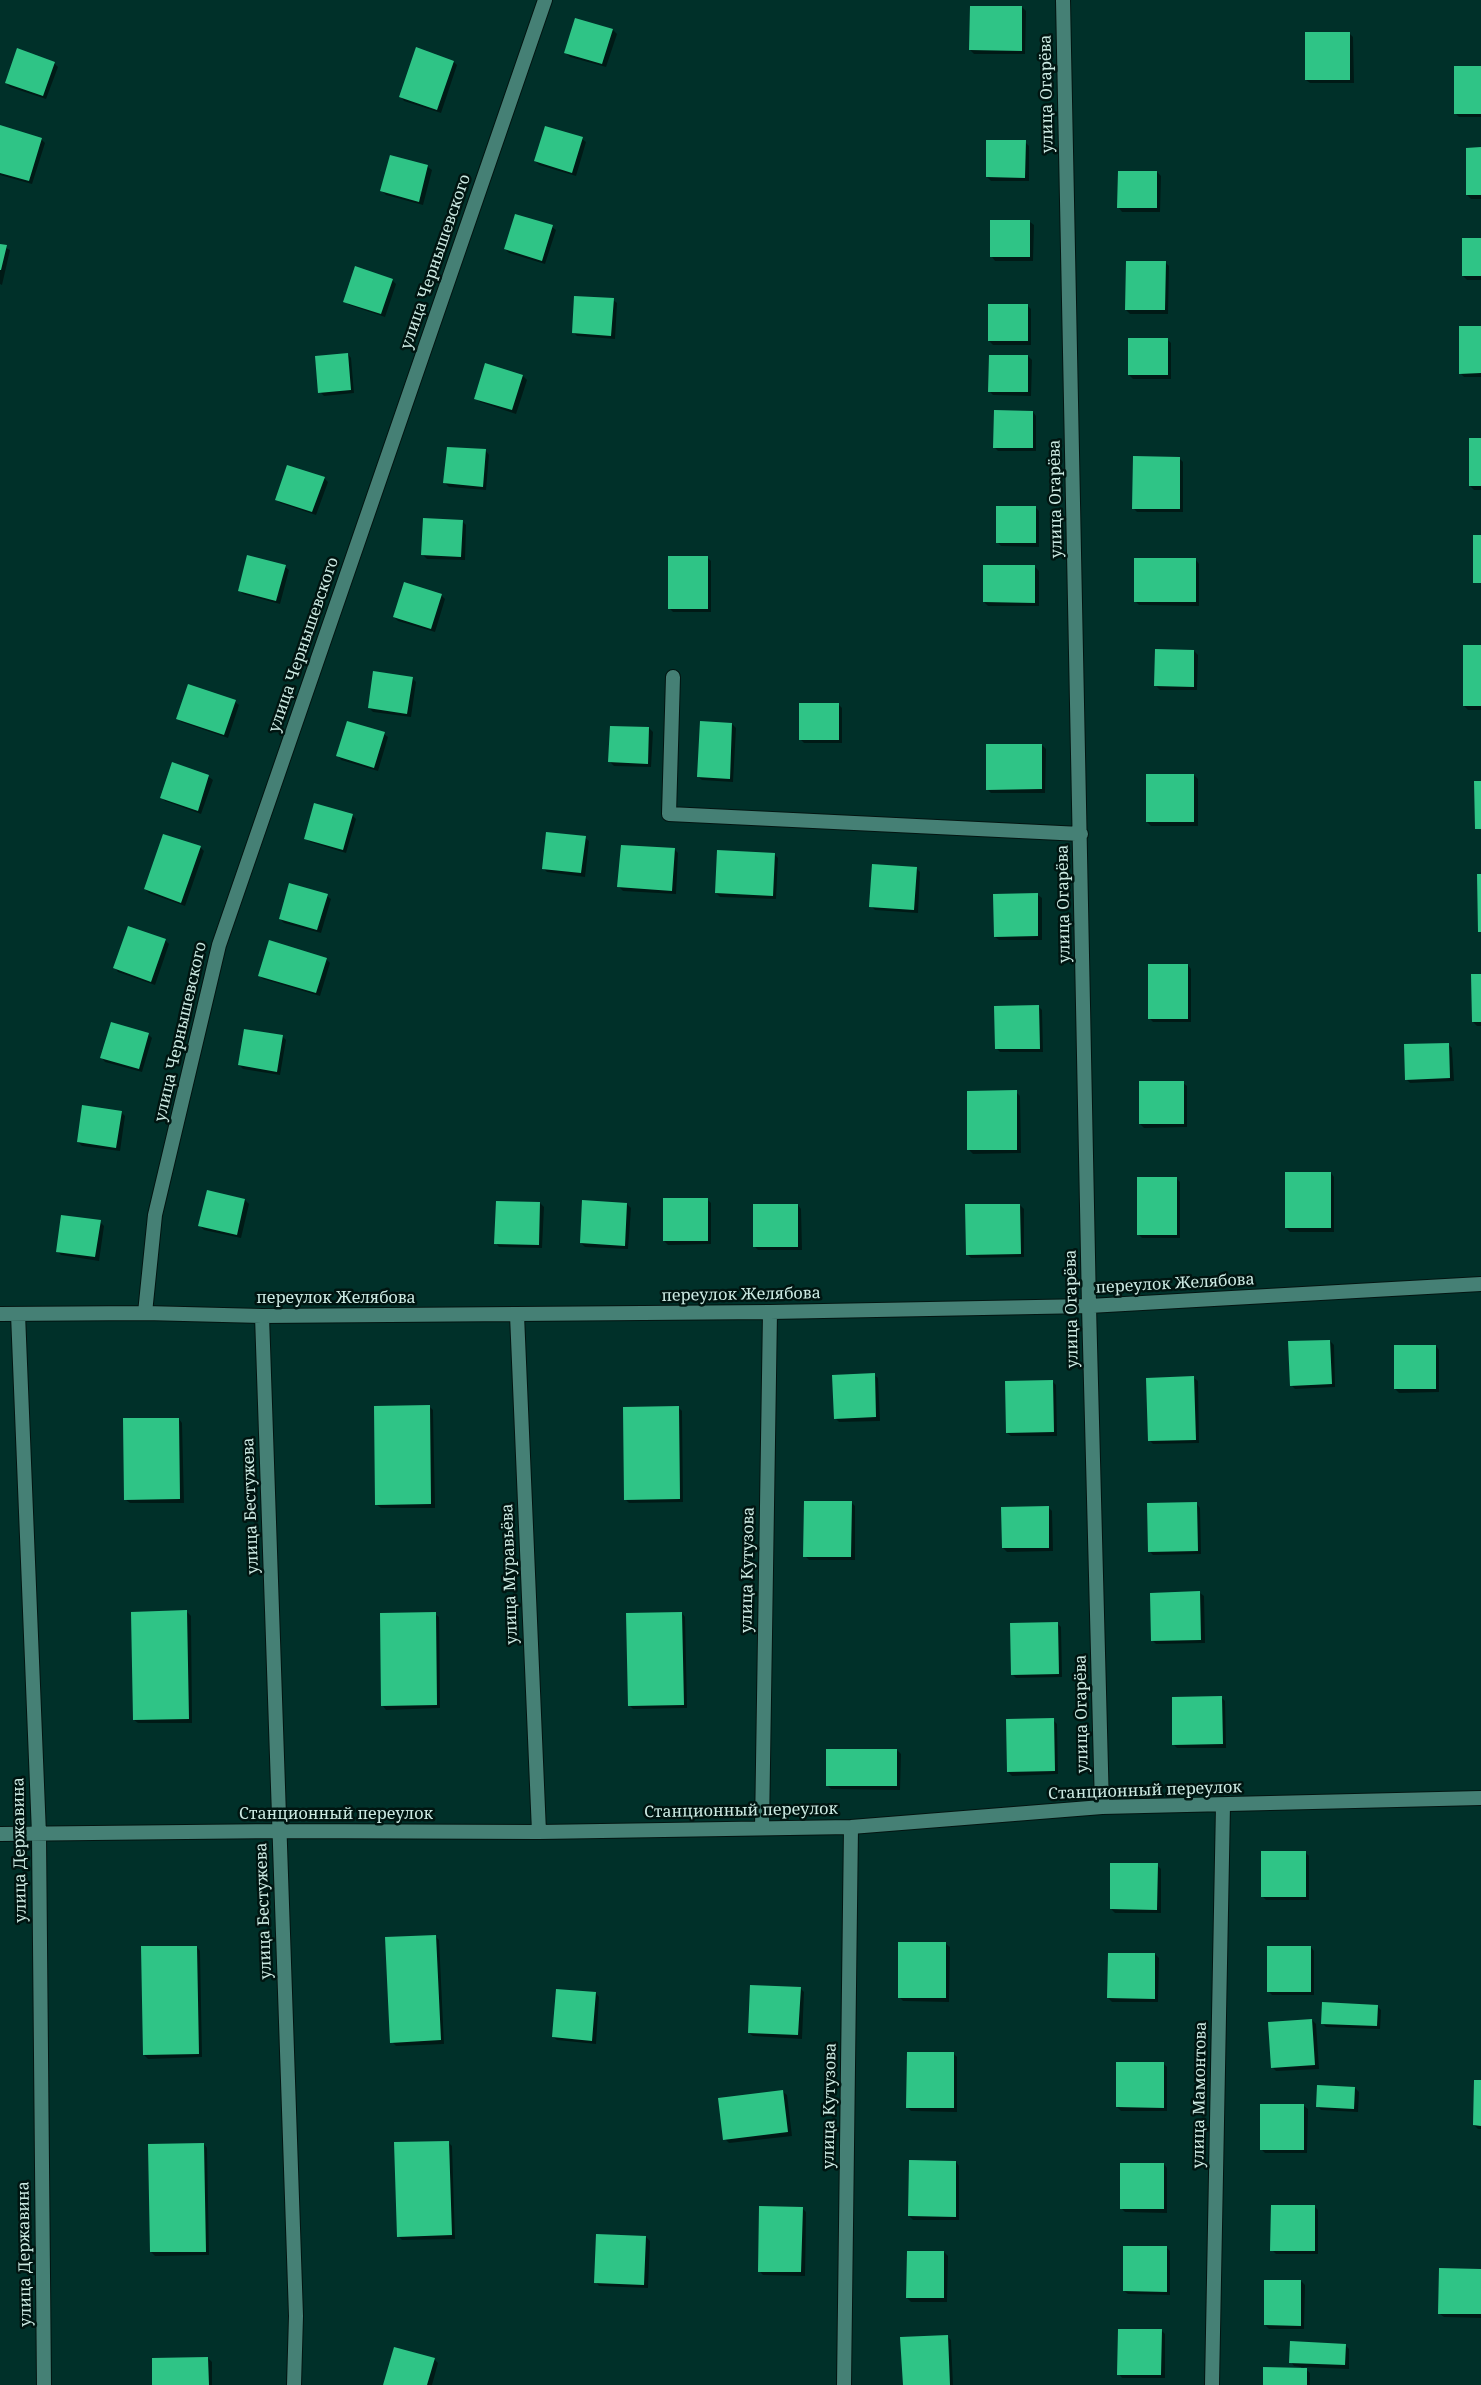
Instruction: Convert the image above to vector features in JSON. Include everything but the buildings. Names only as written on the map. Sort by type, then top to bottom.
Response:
[{"type":"street","name":"улица Чернышевского","points":[[145,1313],[155,1216],[219,945],[545,0]]},
{"type":"street","name":"улица Огарёва","points":[[1063,0],[1089,1306],[1102,1807]]},
{"type":"street","points":[[673,677],[669,814],[1081,834]]},
{"type":"street","name":"переулок Желябова","points":[[0,1314],[517,1315],[1089,1306],[1481,1284]]},
{"type":"street","name":"улица Кутузова","points":[[762,1828],[770,1312]]},
{"type":"street","name":"улица Державина","points":[[18,1314],[39,1834],[44,2385]]},
{"type":"street","name":"улица Муравьёва","points":[[517,1315],[539,1832]]},
{"type":"street","name":"улица Бестужева","points":[[262,1316],[296,2316],[294,2385]]},
{"type":"street","name":"Станционный переулок","points":[[0,1834],[279,1831],[539,1832],[851,1827],[1102,1807],[1481,1798]]},
{"type":"street","name":"улица Мамонтова","points":[[1212,2385],[1223,1805]]},
{"type":"street","name":"улица Кутузова","points":[[844,2385],[851,1827]]}]
